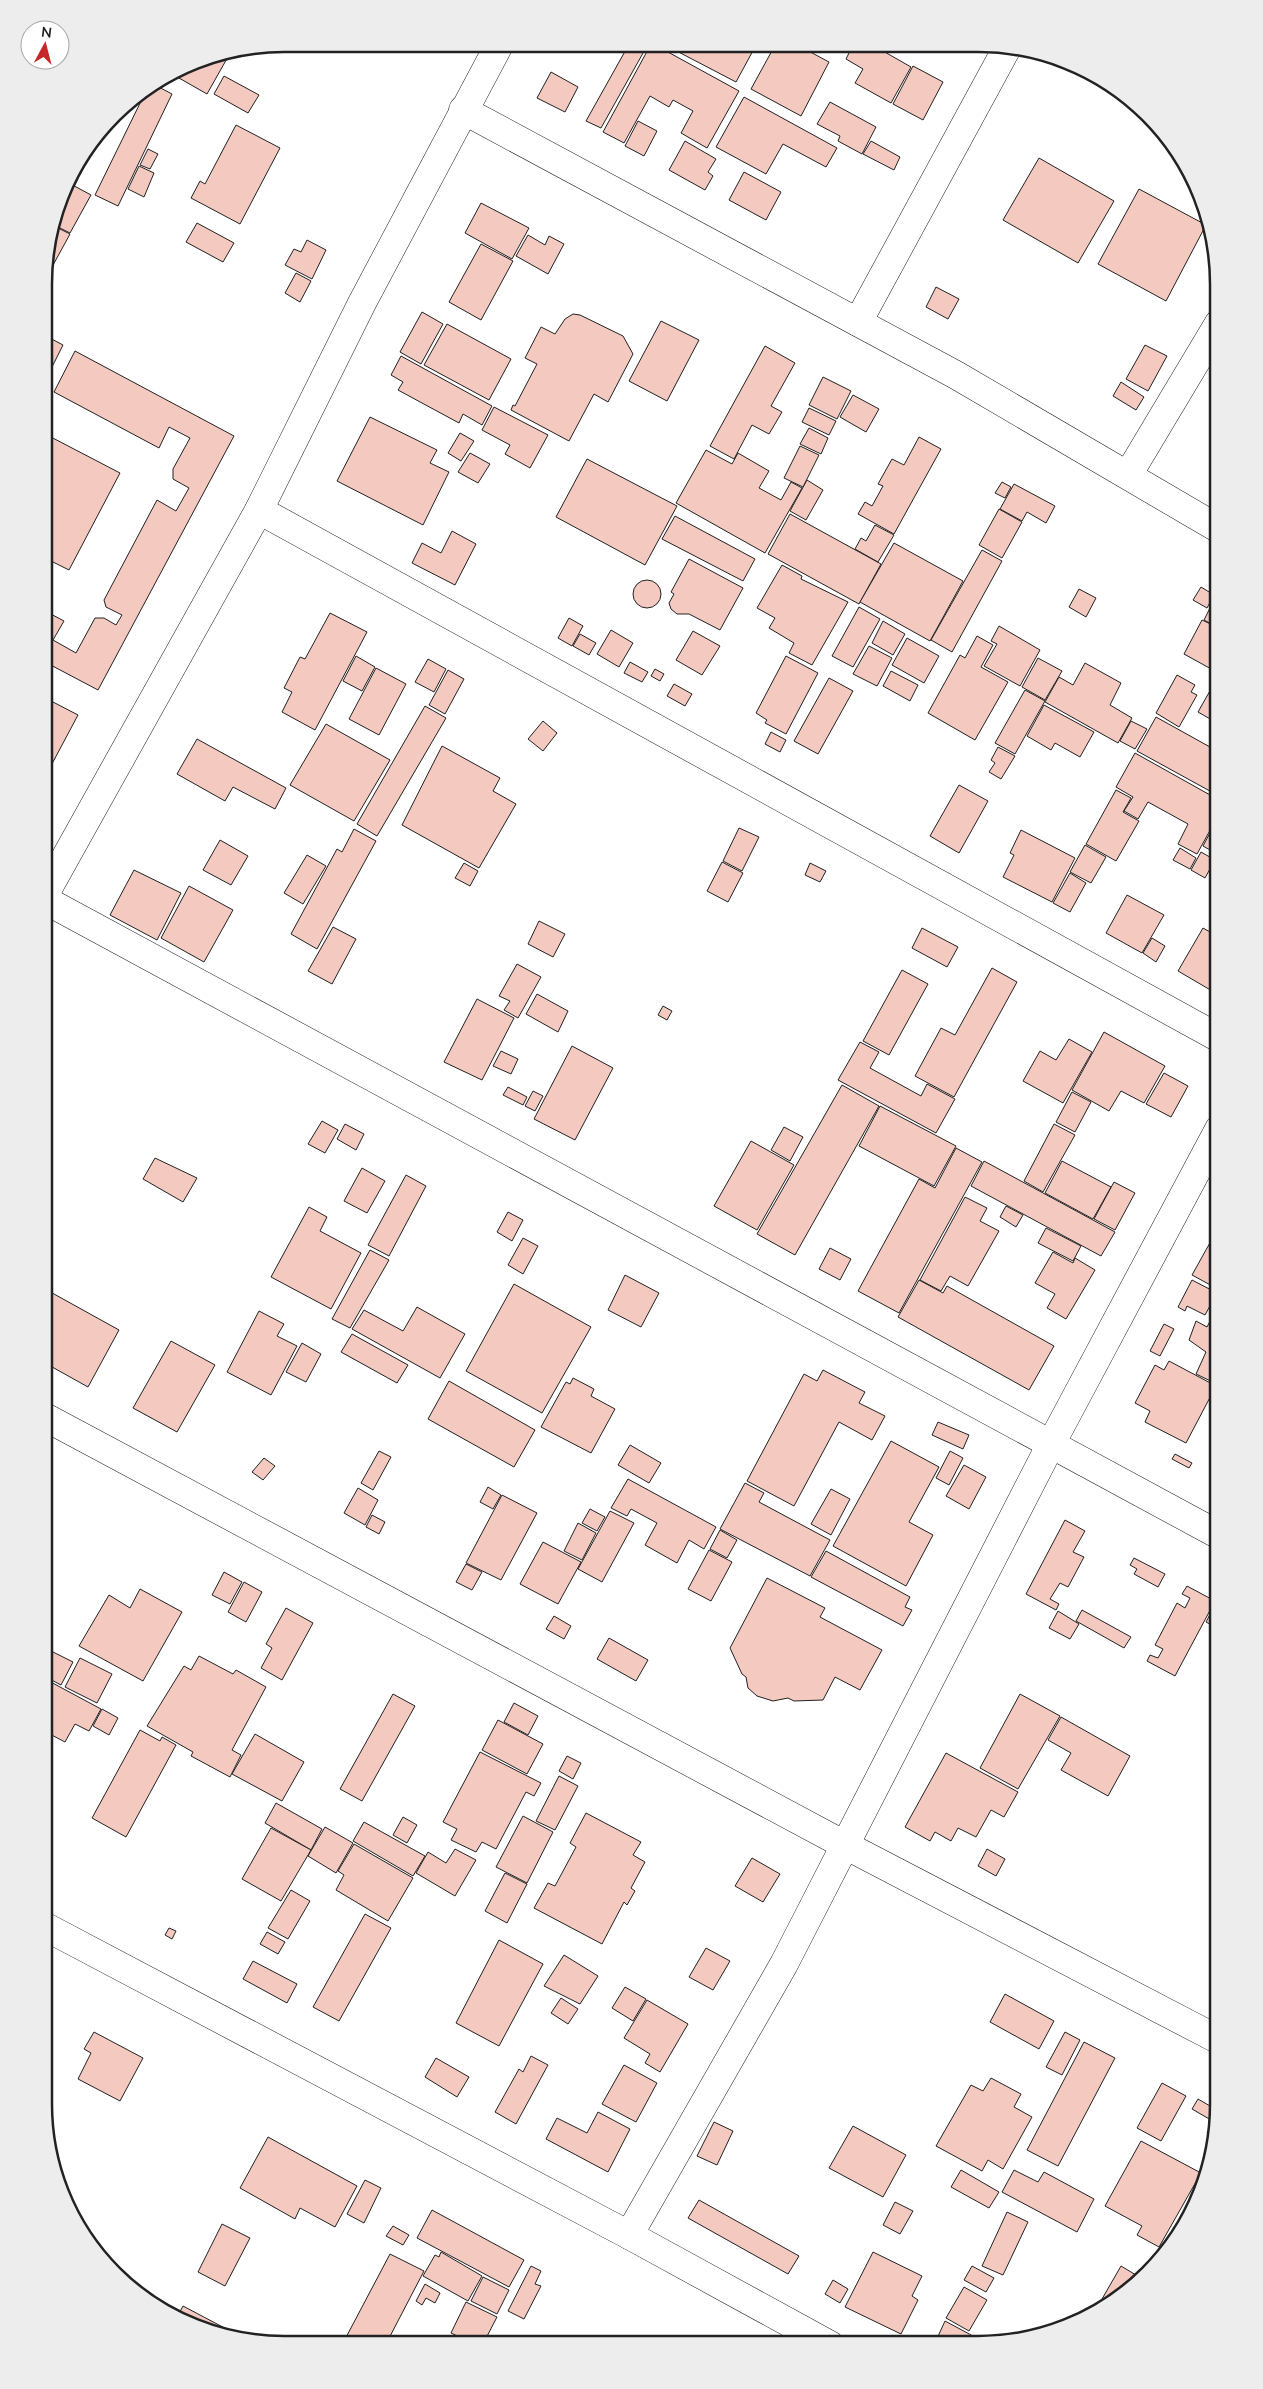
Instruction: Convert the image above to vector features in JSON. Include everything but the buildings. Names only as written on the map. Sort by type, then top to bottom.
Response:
[{"type":"street","points":[[52,881],[260,510],[362,303],[495,52]]},
{"type":"street","points":[[858,322],[1004,54]]},
{"type":"street","points":[[464,110],[956,375],[1210,524]]},
{"type":"street","points":[[1128,475],[1210,339]]},
{"type":"street","points":[[260,510],[1210,1033]]},
{"type":"street","points":[[52,904],[1210,1530]]},
{"type":"street","points":[[629,2235],[784,1964],[1051,1444],[1210,1146]]},
{"type":"street","points":[[52,1421],[844,1844],[1210,2035]]},
{"type":"street","points":[[52,1930],[629,2235],[814,2336]]}]
